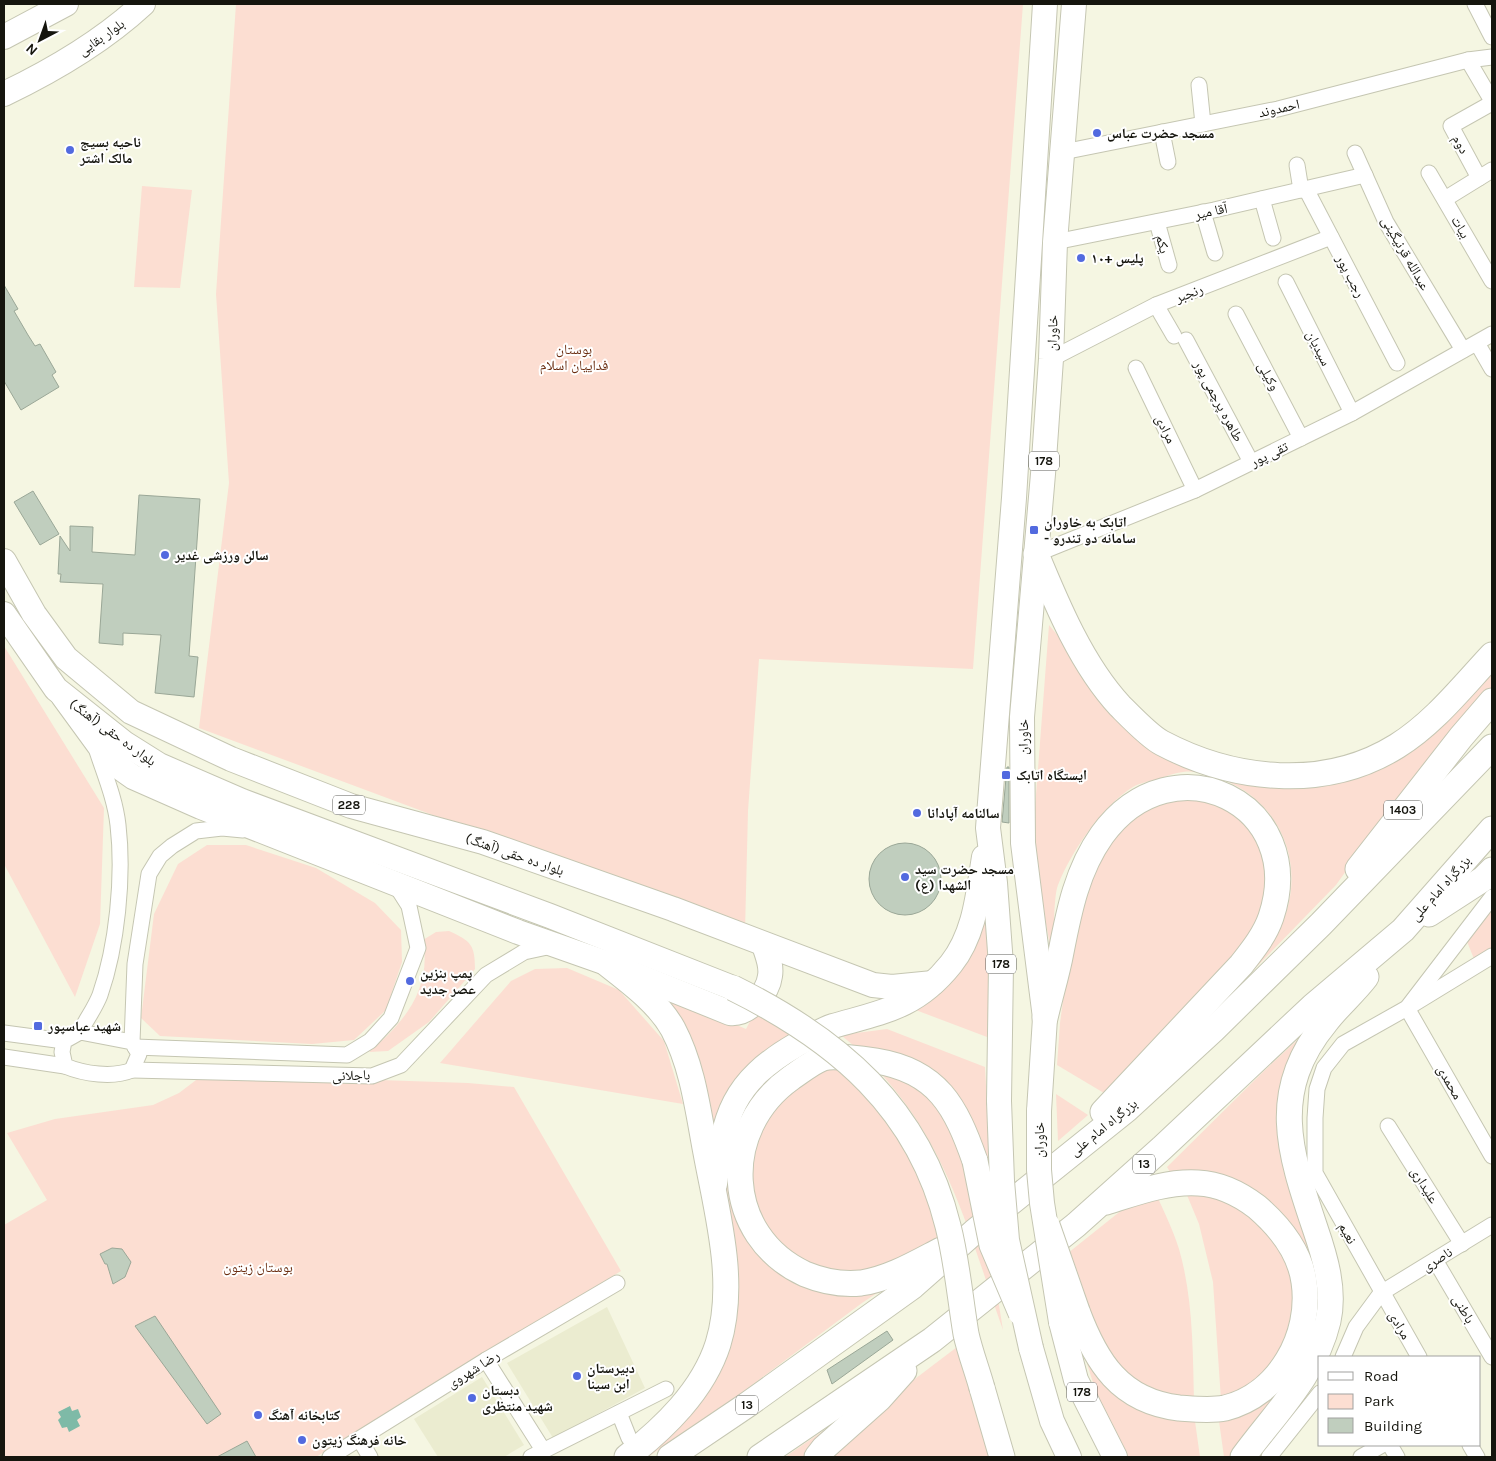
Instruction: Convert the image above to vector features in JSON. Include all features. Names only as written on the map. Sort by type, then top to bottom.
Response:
[{"type":"highway","points":[[1036,554],[1057,605],[1081,652],[1119,705],[1160,743],[1203,760],[1251,774],[1296,777],[1336,771],[1370,761],[1417,732],[1492,655]]},
{"type":"highway","name":"1403","points":[[1321,924],[1369,852],[1492,701]]},
{"type":"highway","name":"بزرگراه امام علی","points":[[670,1457],[747,1405],[913,1286],[974,1232],[1126,1110],[1213,1030],[1321,924],[1492,747]]},
{"type":"highway","points":[[1044,1018],[1076,885],[1102,834],[1127,809],[1148,796],[1170,790],[1209,788],[1231,797],[1250,813],[1270,841],[1276,870],[1276,899],[1267,926],[1241,965],[1113,1099],[1070,1154]]},
{"type":"highway","name":"بزرگراه امام علی","points":[[760,1457],[932,1340],[1101,1203],[1313,1006],[1403,930],[1492,829]]},
{"type":"highway","points":[[1242,1457],[1294,1394],[1320,1347],[1328,1319],[1330,1295],[1328,1270],[1291,1144],[1288,1116],[1290,1095],[1306,1051],[1326,1021],[1354,992],[1403,930],[1483,879],[1492,870]]},
{"type":"highway","points":[[606,963],[642,992],[672,1028],[688,1064],[714,1196],[725,1278],[725,1310],[718,1344],[700,1380],[678,1409],[650,1439],[628,1448]]},
{"type":"highway","points":[[733,988],[795,1021],[829,1045],[867,1079],[887,1101],[932,1173],[948,1225],[961,1291],[967,1335],[1002,1457]]},
{"type":"highway","points":[[974,1232],[907,1267],[878,1279],[860,1283],[840,1283],[816,1278],[795,1269],[777,1256],[763,1242],[754,1228],[747,1209],[739,1175],[743,1142],[762,1106],[784,1083],[824,1058],[890,1063],[917,1074],[946,1098],[956,1112],[975,1162],[992,1245],[1022,1313]]},
{"type":"highway","points":[[1047,1225],[1069,1316],[1113,1377],[1130,1391],[1150,1402],[1195,1409],[1223,1408],[1255,1394],[1274,1378],[1289,1358],[1299,1337],[1302,1324],[1304,1282],[1294,1252],[1279,1229],[1266,1215],[1244,1198],[1215,1185],[1198,1183],[1153,1188],[1101,1203]]},
{"type":"highway","points":[[817,1457],[824,1448],[879,1399],[932,1340]]},
{"type":"main road","points":[[4,36],[66,4]]},
{"type":"main road","name":"بلوار بقایی","points":[[4,94],[79,53],[128,18],[143,4]]},
{"type":"main road","name":"خاوران","points":[[1045,4],[1016,469],[988,828],[995,883],[1001,965],[999,1101],[1006,1240],[1031,1348],[1052,1421],[1068,1457]]},
{"type":"main road","name":"خاوران","points":[[1047,1225],[1040,1170],[1040,1111],[1044,1018],[1023,843],[1022,717],[1051,358],[1055,242],[1074,4]]},
{"type":"main road","name":"بلوار ده حقی (آهنگ)","points":[[4,561],[34,614],[66,658],[131,712],[231,759],[351,806],[483,842],[673,909],[873,985],[892,987],[933,983]]},
{"type":"main road","name":"بلوار ده حقی (آهنگ)","points":[[4,614],[35,662],[63,696],[124,743],[159,765],[242,801],[550,916],[733,988]]},
{"type":"main road","points":[[63,696],[92,737],[116,765],[132,777],[264,832],[552,946],[606,963],[730,1014],[738,1014],[752,1005],[765,990],[770,977],[770,966],[764,945]]},
{"type":"main road","points":[[714,1196],[720,1145],[725,1124],[734,1103],[756,1073],[779,1055],[831,1026],[863,1020],[905,1004],[933,983],[951,964],[970,928],[975,912],[988,828]]},
{"type":"main road","name":"178","points":[[1069,1316],[1076,1380],[1115,1457]]},
{"type":"street","points":[[1475,4],[1492,38]]},
{"type":"street","name":"احمدوند","points":[[1063,152],[1278,109],[1468,60],[1492,57]]},
{"type":"street","points":[[1468,60],[1492,102]]},
{"type":"street","points":[[1199,85],[1203,124]]},
{"type":"street","name":"دوم","points":[[1486,174],[1451,126],[1492,102]]},
{"type":"street","points":[[1162,132],[1168,162]]},
{"type":"street","name":"عبدالله قرنیگینی","points":[[1355,153],[1386,222],[1463,350]]},
{"type":"street","name":"رجب پور","points":[[1297,165],[1303,189],[1331,237],[1398,363]]},
{"type":"street","name":"بیات","points":[[1429,172],[1492,281]]},
{"type":"street","points":[[1445,199],[1486,174]]},
{"type":"street","name":"آقا میر","points":[[1055,242],[1204,212],[1365,175]]},
{"type":"street","points":[[1262,199],[1273,238]]},
{"type":"street","points":[[1204,212],[1215,253]]},
{"type":"street","name":"یکم","points":[[1157,222],[1169,265]]},
{"type":"street","name":"رنجبر","points":[[1051,358],[1156,305],[1331,237]]},
{"type":"street","name":"سیدیان","points":[[1286,282],[1352,414]]},
{"type":"street","name":"طاهره پرچمی پور","points":[[1156,305],[1180,338],[1251,462]]},
{"type":"street","name":"وکیلی","points":[[1236,314],[1302,438]]},
{"type":"street","name":"تقی پور","points":[[1036,554],[1195,490],[1352,414],[1492,334]]},
{"type":"street","points":[[1477,342],[1492,369]]},
{"type":"street","name":"مرادی","points":[[1136,368],[1195,490]]},
{"type":"street","points":[[4,1033],[64,1041],[80,1032],[100,995],[114,936],[119,881],[118,825],[112,794],[92,737]]},
{"type":"street","points":[[132,1070],[139,1054],[133,1044],[135,964],[149,874],[160,856],[196,831],[222,828],[264,832]]},
{"type":"street","name":"باجلانی","points":[[80,1032],[133,1044],[347,1055],[370,1041],[391,1018],[418,948],[409,906],[394,883]]},
{"type":"street","points":[[1407,1008],[1492,897]]},
{"type":"street","name":"باجلانی","points":[[4,1057],[65,1066],[75,1070],[120,1075],[132,1070],[372,1076],[402,1065],[486,975],[524,952],[552,946]]},
{"type":"street","points":[[1407,1008],[1492,956]]},
{"type":"street","name":"محمدی","points":[[1407,1008],[1492,1156]]},
{"type":"street","name":"نعیم","points":[[1381,1293],[1315,1174],[1314,1118],[1317,1089],[1324,1068],[1343,1044],[1407,1008]]},
{"type":"street","points":[[64,1041],[62,1052],[65,1066]]},
{"type":"street","name":"علیداری","points":[[1388,1126],[1462,1244]]},
{"type":"street","name":"ناصری","points":[[1381,1293],[1462,1244],[1491,1229]]},
{"type":"street","name":"باطنی","points":[[1435,1260],[1492,1357]]},
{"type":"street","name":"رضا شهروی","points":[[330,1457],[486,1360],[617,1283]]},
{"type":"street","points":[[1343,1356],[1356,1327],[1381,1293]]},
{"type":"street","name":"مرادی","points":[[1381,1293],[1418,1356]]},
{"type":"street","points":[[486,1360],[537,1454],[666,1389]]},
{"type":"street","points":[[1269,1457],[1318,1396]]},
{"type":"street","points":[[619,1413],[628,1448]]},
{"type":"street","points":[[360,1440],[370,1457]]},
{"type":"street","points":[[1361,1457],[1380,1446]]},
{"type":"street","points":[[1391,1446],[1397,1457]]},
{"type":"street","points":[[1471,1446],[1477,1457]]},
{"type":"shaded area","name":"دبیرستان ابن سینا","points":[[607,1307],[645,1388],[553,1438],[507,1363]]},
{"type":"shaded area","name":"دبستان شهید منتظری","points":[[482,1377],[524,1445],[504,1457],[438,1457],[414,1419]]},
{"type":"green space","name":"بوستان فداییان اسلام","points":[[236,4],[1023,4],[973,669],[759,659],[748,811],[745,931],[199,728],[229,483],[216,294]]},
{"type":"green space","points":[[142,186],[192,190],[180,288],[134,287]]},
{"type":"green space","points":[[1049,625],[1141,736],[1333,780],[1492,665],[1492,691],[1384,818],[1336,885],[1201,1024],[1254,961],[1285,916],[1291,892],[1291,872],[1288,852],[1282,834],[1272,817],[1259,802],[1243,789],[1214,776],[1199,772],[1183,772],[1133,787],[1110,806],[1079,844],[1058,885],[1055,900],[1053,961],[1036,871],[1033,834]]},
{"type":"green space","points":[[4,646],[104,808],[100,924],[75,997],[4,864]]},
{"type":"green space","points":[[1186,793],[1230,808],[1261,845],[1269,883],[1254,934],[1109,1096],[1057,1065],[1060,1023],[1071,942],[1086,877],[1128,815]]},
{"type":"green space","points":[[207,845],[246,845],[316,868],[375,903],[401,930],[402,962],[386,1010],[354,1040],[312,1044],[160,1036],[141,1018],[154,914],[178,864]]},
{"type":"green space","points":[[986,871],[991,970],[987,1037],[913,1009],[921,1005]]},
{"type":"green space","points":[[1492,910],[1492,948],[1474,959],[1466,939]]},
{"type":"green space","points":[[449,931],[467,941],[473,949],[475,969],[429,1022],[388,1051],[369,1052],[404,1017],[413,1004],[423,974],[425,958],[423,940],[436,932]]},
{"type":"green space","points":[[567,968],[619,990],[664,1041],[683,1104],[440,1063],[511,981],[535,969]]},
{"type":"green space","points":[[651,989],[746,1029],[756,1010],[798,1035],[773,1051],[712,1159]]},
{"type":"green space","points":[[1335,1005],[1293,1063],[1321,1285],[1317,1336],[1235,1457],[1224,1457],[1218,1414],[1306,1343],[1277,1217],[1173,1177],[1167,1167],[1266,1069]]},
{"type":"green space","points":[[887,1029],[985,1067],[994,1231],[961,1110],[860,1051],[841,1035]]},
{"type":"green space","points":[[813,1045],[795,1067],[734,1177],[796,1276],[910,1271],[862,1303],[740,1394],[648,1457],[638,1457],[718,1365],[724,1171],[733,1127],[761,1081]]},
{"type":"green space","points":[[834,1061],[880,1109],[921,1175],[943,1243],[851,1278],[795,1260],[753,1210],[752,1140],[770,1107]]},
{"type":"green space","points":[[873,1065],[903,1073],[952,1118],[997,1293],[1003,1330],[966,1223],[938,1157],[920,1125],[899,1095]]},
{"type":"green space","name":"بوستان زیتون","points":[[204,1074],[468,1083],[514,1087],[621,1271],[316,1457],[4,1457],[4,1225],[47,1200],[7,1133],[55,1119],[153,1105],[179,1093]]},
{"type":"green space","points":[[1056,1094],[1088,1115],[1058,1141]]},
{"type":"green space","points":[[1152,1186],[1167,1217],[1184,1267],[1190,1305],[1194,1401],[1169,1401],[1106,1362],[1068,1253]]},
{"type":"green space","points":[[1184,1188],[1242,1205],[1289,1256],[1296,1326],[1265,1377],[1221,1400],[1213,1282],[1199,1224]]},
{"type":"green space","points":[[1074,1314],[1087,1352],[1194,1414],[1200,1457],[1127,1457],[1109,1423],[1095,1388]]},
{"type":"green space","points":[[961,1344],[994,1457],[825,1457],[878,1407]]},
{"type":"green space","points":[[880,1392],[810,1457],[785,1457]]},
{"type":"water","points":[[70,1406],[72,1411],[78,1409],[81,1417],[77,1420],[80,1426],[69,1432],[67,1427],[62,1428],[58,1420],[61,1417],[58,1412]]},
{"type":"building","points":[[4,285],[18,309],[14,311],[28,335],[35,346],[40,344],[56,372],[52,375],[59,387],[21,410],[4,381]]},
{"type":"building","points":[[33,491],[59,534],[40,545],[14,502]]},
{"type":"building","points":[[139,495],[200,499],[189,656],[198,657],[194,697],[155,693],[161,635],[123,633],[123,645],[99,643],[103,584],[60,582],[61,574],[58,574],[60,536],[70,551],[70,526],[93,527],[92,552],[135,555]]},
{"type":"building","points":[[1007,767],[1009,767],[1009,823],[1002,822]]},
{"type":"building","name":"مسجد حضرت سید الشهدا (ع)","points":[[905,843],[925,849],[935,859],[941,879],[935,899],[925,909],[905,915],[885,909],[875,899],[869,879],[875,859],[885,849]]},
{"type":"building","points":[[112,1248],[122,1249],[131,1262],[125,1277],[113,1284],[107,1264],[105,1264],[100,1254]]},
{"type":"building","points":[[155,1316],[221,1414],[207,1424],[135,1326]]},
{"type":"building","points":[[887,1331],[893,1340],[832,1384],[827,1370]]},
{"type":"building","points":[[247,1441],[256,1457],[217,1457]]},
{"type":"place","name":"مسجد حضرت عباس","points":[[1097,133]]},
{"type":"place","name":"ناحیه بسیج مالک اشتر","points":[[70,150]]},
{"type":"place","name":"پلیس +۱۰","points":[[1081,258]]},
{"type":"place","name":"اتابک به خاوران - سامانه دو تندرو","points":[[1034,530]]},
{"type":"place","name":"سالن ورزشی غدیر","points":[[165,555]]},
{"type":"place","name":"ایستگاه اتابک","points":[[1006,775]]},
{"type":"place","name":"سالنامه آپادانا","points":[[917,813]]},
{"type":"place","name":"مسجد حضرت سید الشهدا (ع)","points":[[905,877]]},
{"type":"place","name":"پمپ بنزین عصر جدید","points":[[410,981]]},
{"type":"place","name":"شهید عباسپور","points":[[38,1026]]},
{"type":"place","name":"دبیرستان ابن سینا","points":[[577,1376]]},
{"type":"place","name":"دبستان شهید منتظری","points":[[472,1398]]},
{"type":"place","name":"کتابخانه آهنگ","points":[[258,1415]]},
{"type":"place","name":"خانه فرهنگ زيتون","points":[[302,1440]]}]
